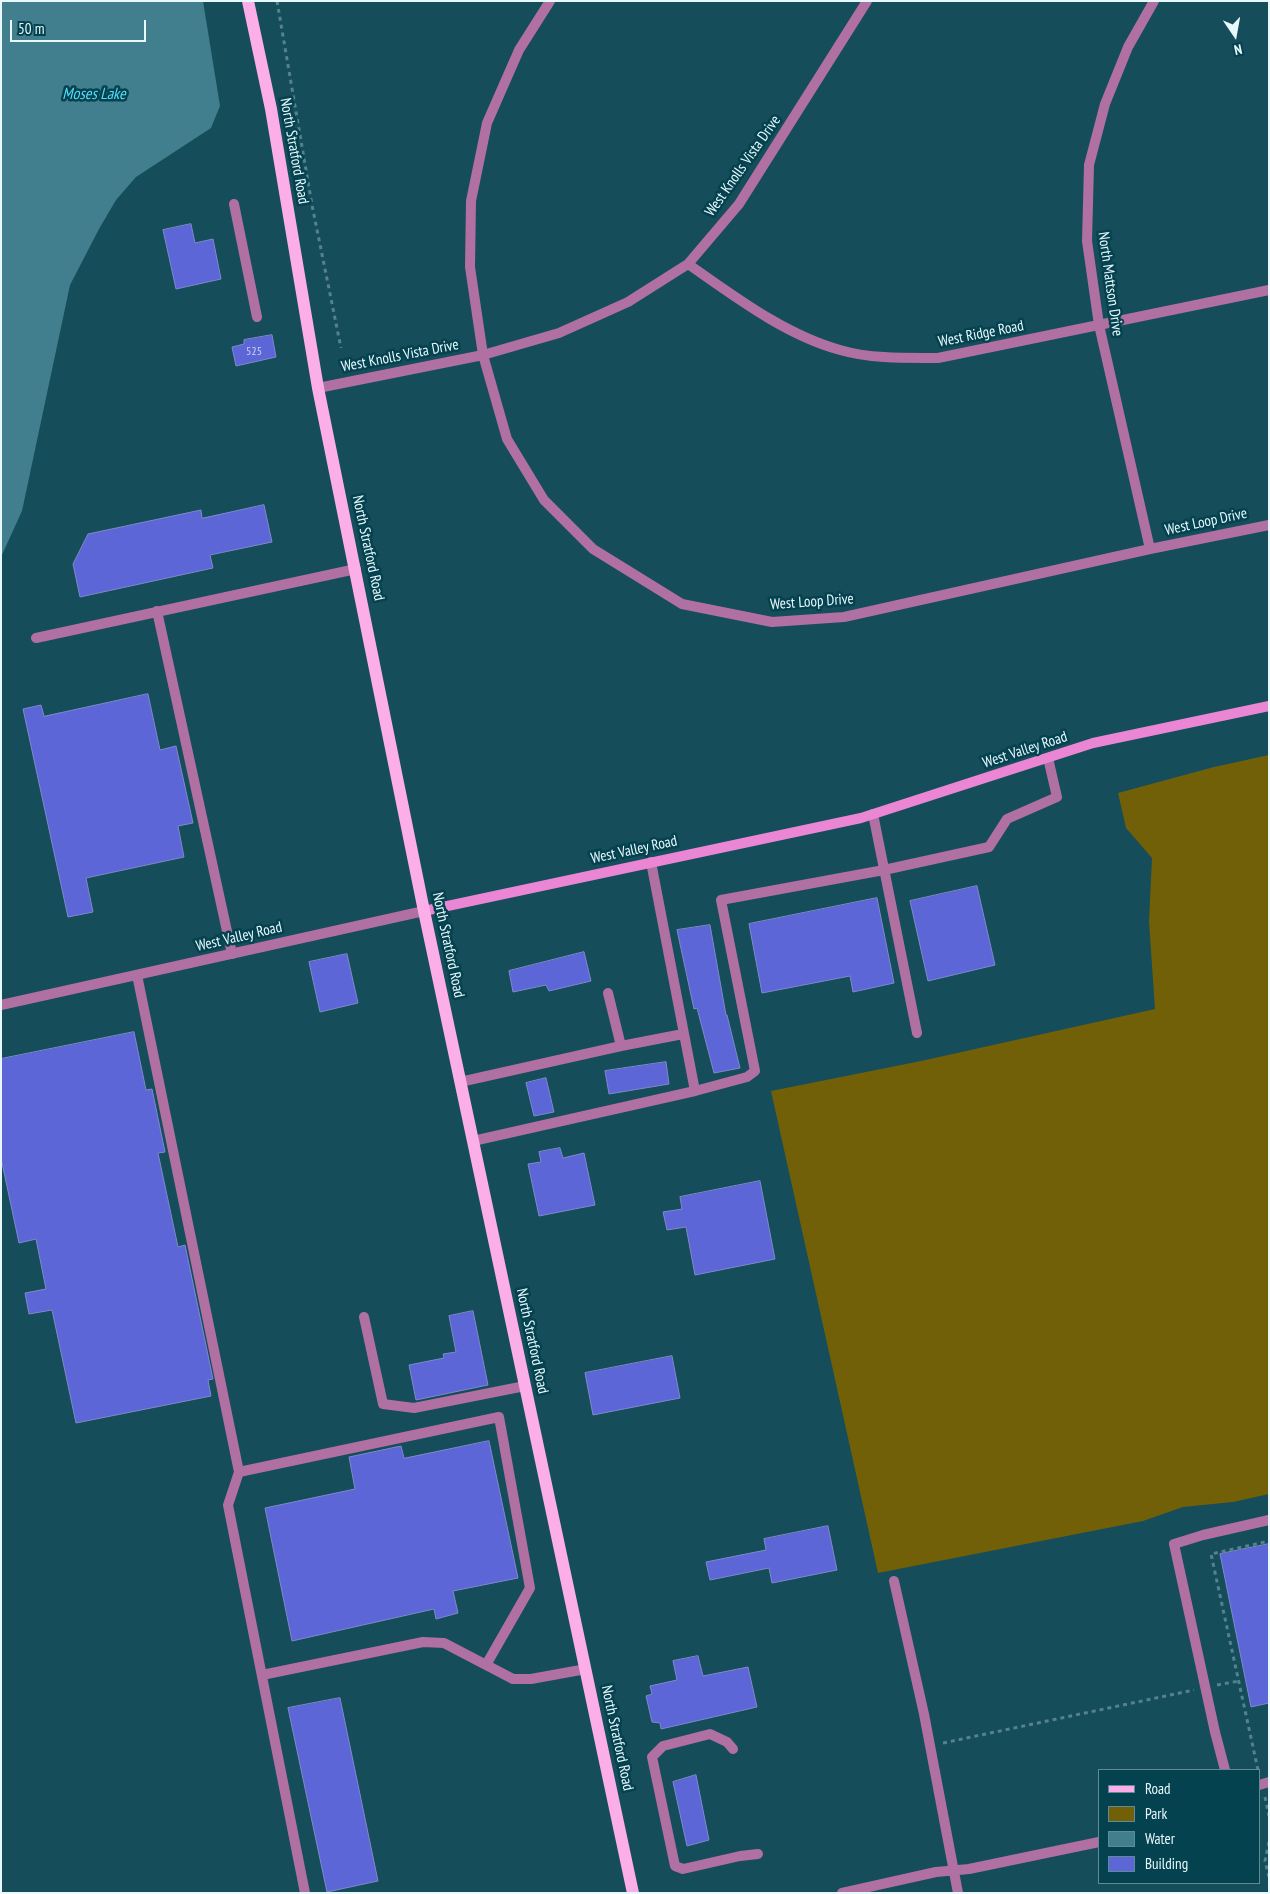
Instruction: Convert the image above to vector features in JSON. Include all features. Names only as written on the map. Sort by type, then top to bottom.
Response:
[{"type":"main road","name":"North Stratford Road","points":[[248,1],[271,109],[318,388],[424,911],[633,1893]]},
{"type":"main road","name":"West Valley Road","points":[[424,911],[873,814],[1093,743],[1269,706]]},
{"type":"street","name":"West Loop Drive","points":[[550,1],[519,50],[487,123],[471,201],[470,267],[483,355],[507,439],[544,500],[593,549],[682,604],[772,622],[844,617],[1150,549],[1269,525]]},
{"type":"street","name":"West Knolls Vista Drive","points":[[318,388],[483,355],[559,333],[628,302],[688,264],[739,204],[867,1]]},
{"type":"street","name":"North Mattson Drive","points":[[1150,549],[1099,325],[1087,241],[1089,165],[1105,104],[1128,47],[1154,1]]},
{"type":"street","points":[[234,204],[257,317]]},
{"type":"street","name":"West Ridge Road","points":[[688,264],[736,298],[801,336],[840,350],[891,358],[938,358],[1269,290]]},
{"type":"street","points":[[36,638],[356,569]]},
{"type":"street","points":[[157,611],[232,954]]},
{"type":"street","points":[[473,1141],[695,1091],[746,1077],[754,1071],[721,900],[884,870],[989,847],[1008,819],[1057,797],[1048,758]]},
{"type":"street","points":[[873,814],[917,1033]]},
{"type":"street","points":[[651,862],[695,1091]]},
{"type":"street","name":"West Valley Road","points":[[1,1005],[424,911]]},
{"type":"street","points":[[137,975],[239,1472],[228,1505],[305,1893]]},
{"type":"street","points":[[608,992],[621,1046]]},
{"type":"street","points":[[460,1082],[683,1034]]},
{"type":"street","points":[[364,1317],[383,1404],[414,1408],[525,1386]]},
{"type":"street","points":[[239,1472],[499,1417],[530,1588],[486,1665]]},
{"type":"street","points":[[1225,1769],[1174,1544],[1203,1534],[1269,1520]]},
{"type":"street","points":[[894,1580],[947,1829],[958,1893]]},
{"type":"street","points":[[262,1675],[423,1642],[444,1643],[513,1679],[531,1680],[586,1670]]},
{"type":"street","points":[[733,1749],[727,1742],[710,1734],[663,1746],[652,1757],[675,1866],[683,1869],[740,1856],[758,1854]]},
{"type":"street","points":[[842,1893],[936,1872],[970,1870],[1098,1842]]},
{"type":"path","points":[[277,1],[312,206],[341,348]]},
{"type":"path","points":[[1258,1769],[1211,1554],[1269,1541]]},
{"type":"path","points":[[929,1746],[1239,1681]]},
{"type":"path","points":[[1269,1842],[1265,1861],[1269,1877]]},
{"type":"green space","points":[[1269,755],[1269,1494],[1233,1502],[1183,1507],[1143,1521],[878,1573],[771,1091],[921,1061],[1155,1009],[1149,921],[1152,858],[1126,828],[1118,793],[1214,767]]},
{"type":"water","name":"Moses Lake","points":[[1,1],[203,1],[220,106],[211,128],[136,177],[116,200],[70,285],[22,511],[1,557]]},
{"type":"building","points":[[191,224],[195,243],[213,239],[221,279],[176,289],[163,230]]},
{"type":"building","points":[[272,335],[276,357],[236,366],[232,347],[244,344],[244,340]]},
{"type":"building","points":[[264,505],[272,542],[210,555],[213,568],[80,597],[73,564],[88,534],[201,510],[202,518]]},
{"type":"building","points":[[148,694],[160,750],[176,746],[193,823],[178,826],[184,857],[86,878],[93,912],[68,917],[23,709],[41,705],[44,716]]},
{"type":"building","points":[[977,886],[995,965],[928,981],[910,901]]},
{"type":"building","points":[[877,898],[894,983],[853,992],[850,976],[762,993],[749,924]]},
{"type":"building","points":[[710,925],[726,1015],[740,1068],[714,1073],[697,1008],[694,1009],[677,930]]},
{"type":"building","points":[[584,952],[591,981],[549,991],[546,985],[513,992],[509,971]]},
{"type":"building","points":[[347,954],[358,1003],[320,1012],[309,962]]},
{"type":"building","points":[[134,1032],[146,1090],[152,1089],[165,1152],[158,1153],[178,1247],[185,1245],[213,1379],[208,1380],[211,1396],[76,1423],[52,1310],[29,1314],[25,1293],[46,1289],[36,1239],[19,1243],[1,1158],[1,1059]]},
{"type":"building","points":[[666,1062],[669,1084],[609,1094],[605,1071]]},
{"type":"building","points":[[546,1078],[554,1112],[534,1116],[526,1083]]},
{"type":"building","points":[[560,1148],[563,1158],[584,1153],[595,1205],[539,1216],[528,1164],[541,1162],[539,1152]]},
{"type":"building","points":[[760,1181],[775,1259],[695,1275],[686,1227],[667,1230],[663,1212],[682,1209],[680,1197]]},
{"type":"building","points":[[473,1311],[488,1385],[416,1400],[409,1365],[444,1358],[443,1354],[456,1352],[449,1316]]},
{"type":"building","points":[[672,1356],[680,1398],[593,1415],[585,1373]]},
{"type":"building","points":[[489,1441],[518,1578],[453,1591],[458,1613],[436,1619],[434,1609],[292,1641],[265,1508],[355,1489],[349,1457],[401,1446],[404,1458]]},
{"type":"building","points":[[828,1526],[837,1570],[772,1583],[769,1568],[710,1580],[706,1562],[766,1550],[764,1539]]},
{"type":"building","points":[[1269,1544],[1269,1703],[1251,1707],[1220,1554]]},
{"type":"building","points":[[698,1656],[703,1676],[748,1667],[757,1707],[661,1729],[660,1723],[652,1722],[646,1696],[652,1694],[650,1686],[677,1680],[673,1661]]},
{"type":"building","points":[[340,1698],[378,1881],[327,1892],[288,1708]]},
{"type":"building","points":[[696,1775],[709,1840],[687,1846],[673,1782]]}]
